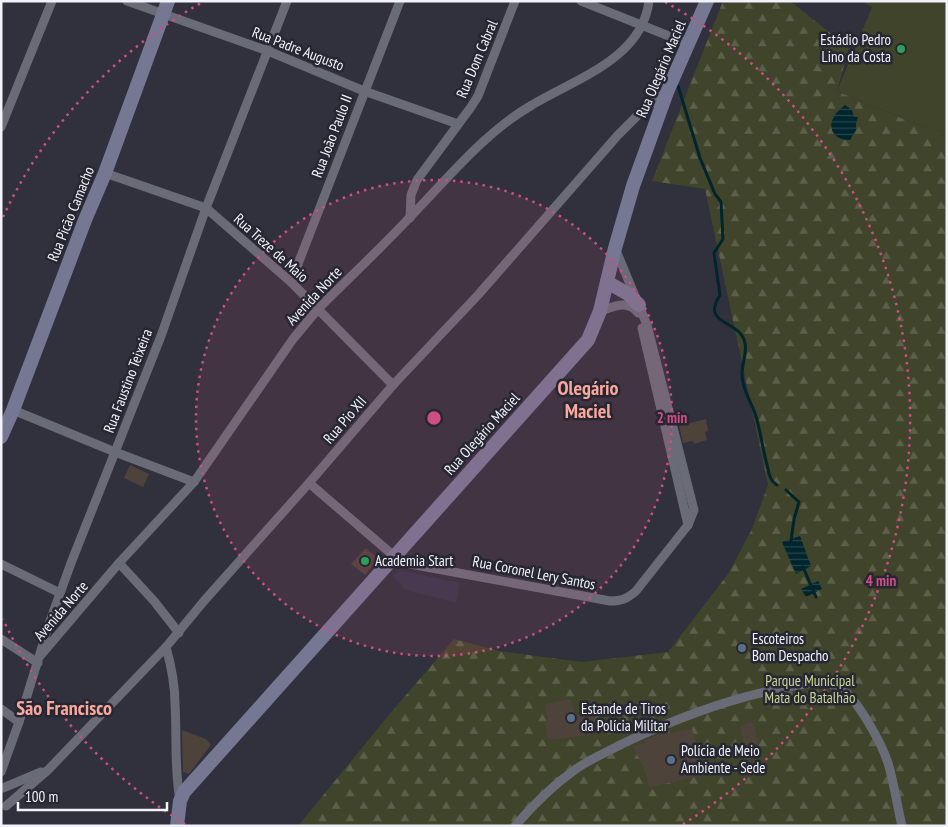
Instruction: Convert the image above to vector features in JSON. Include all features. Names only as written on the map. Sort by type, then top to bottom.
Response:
[{"type":"street","points":[[1,127],[52,1]]},
{"type":"street","name":"Rua Padre Augusto","points":[[127,1],[268,51],[364,91],[458,124]]},
{"type":"street","name":"Rua Picão Camacho","points":[[1,437],[105,173],[168,1]]},
{"type":"street","name":"Rua Faustino Teixeira","points":[[1,772],[5,748],[19,722],[60,593],[161,336],[206,208],[287,1]]},
{"type":"street","name":"Rua João Paulo II","points":[[291,282],[400,1]]},
{"type":"street","name":"Rua Dom Cabral","points":[[410,218],[411,195],[418,180],[478,96],[516,1]]},
{"type":"street","points":[[581,1],[689,44]]},
{"type":"street","name":"Avenida Norte","points":[[39,660],[119,563],[194,482],[293,339],[318,309],[492,133],[530,106],[612,61],[643,25],[649,1]]},
{"type":"street","name":"Rua Olegário Maciel","points":[[180,801],[184,792],[588,340],[600,312],[615,248],[633,186],[667,92],[707,1]]},
{"type":"street","name":"Rua Pio XII","points":[[4,808],[48,770],[179,633],[204,601],[393,385],[478,295],[618,135],[644,109],[667,92]]},
{"type":"street","name":"Rua Treze de Maio","points":[[105,173],[206,208],[291,282],[393,385]]},
{"type":"street","name":"Rua Coronel Lery Santos","points":[[309,483],[394,556],[410,564],[610,601],[620,601],[627,598],[636,591],[688,525],[694,510],[653,346],[615,248]]},
{"type":"street","points":[[607,282],[628,294],[639,311]]},
{"type":"street","points":[[600,312],[623,305],[631,306],[639,311]]},
{"type":"street","points":[[13,410],[194,482]]},
{"type":"street","points":[[119,563],[154,601],[179,633]]},
{"type":"street","points":[[1,564],[60,593]]},
{"type":"street","points":[[1,639],[39,660]]},
{"type":"street","points":[[166,646],[172,670],[175,704],[176,782],[180,801],[178,826]]},
{"type":"street","points":[[514,826],[550,788],[576,769],[652,730],[712,706],[762,692],[804,684],[827,683],[849,694],[870,726],[887,762],[902,826]]},
{"type":"street","points":[[1,709],[19,722]]},
{"type":"street","name":"Rua Pio XII","points":[[2,788],[48,770]]},
{"type":"street","points":[[2,788],[6,790],[10,798],[4,808]]},
{"type":"shaded area","points":[[845,105],[852,110],[854,117],[858,117],[856,130],[850,140],[837,137],[831,126],[837,112]]},
{"type":"shaded area","points":[[800,536],[811,566],[796,574],[782,542]]},
{"type":"shaded area","points":[[400,570],[460,583],[456,603],[403,589],[402,584],[392,577]]},
{"type":"shaded area","points":[[818,581],[822,589],[806,597],[801,589]]},
{"type":"green space","name":"Parque Municipal Mata do Batalhão","points":[[723,1],[790,1],[849,48],[837,91],[947,137],[947,826],[298,826],[454,639],[499,651],[582,662],[668,652],[728,574],[752,529],[768,485],[705,189],[652,181]]},
{"type":"green space","name":"Estádio Pedro Lino da Costa","points":[[865,1],[947,1],[947,137],[837,91],[872,7],[865,3]]},
{"type":"building","points":[[706,419],[708,431],[705,432],[707,440],[694,444],[693,441],[683,443],[679,426]]},
{"type":"building","points":[[130,465],[149,474],[143,487],[124,478]]},
{"type":"building","name":"Academia Start","points":[[366,548],[378,559],[365,575],[351,564]]},
{"type":"building","name":"Estande de Tiros da Polícia Militar","points":[[571,699],[575,715],[593,712],[597,734],[548,740],[544,721],[548,720],[545,704]]},
{"type":"building","points":[[754,722],[758,744],[744,748],[740,725]]},
{"type":"building","name":"Polícia de Meio Ambiente - Sede","points":[[692,729],[705,775],[650,787],[643,766],[632,746],[645,743],[644,740],[657,735]]},
{"type":"building","points":[[182,730],[206,739],[211,745],[189,774],[183,772]]},
{"type":"waterway","points":[[678,86],[700,158],[715,194],[721,202],[723,239],[714,253],[720,295],[715,305],[715,312],[723,322],[742,335],[745,343],[743,384],[757,419],[769,474],[777,485]]},
{"type":"waterway","points":[[786,490],[799,502],[791,541]]},
{"type":"waterway","points":[[803,567],[816,597]]},
{"type":"place","name":"Estádio Pedro Lino da Costa","points":[[901,49]]},
{"type":"place","name":"Academia Start","points":[[365,561]]},
{"type":"place","name":"Escoteiros Bom Despacho","points":[[742,648]]},
{"type":"place","name":"Estande de Tiros da Polícia Militar","points":[[571,718]]},
{"type":"place","name":"Polícia de Meio Ambiente - Sede","points":[[671,760]]},
{"type":"district","name":"Olegário Maciel","points":[[588,400]]},
{"type":"district","name":"São Francisco","points":[[64,708]]}]
